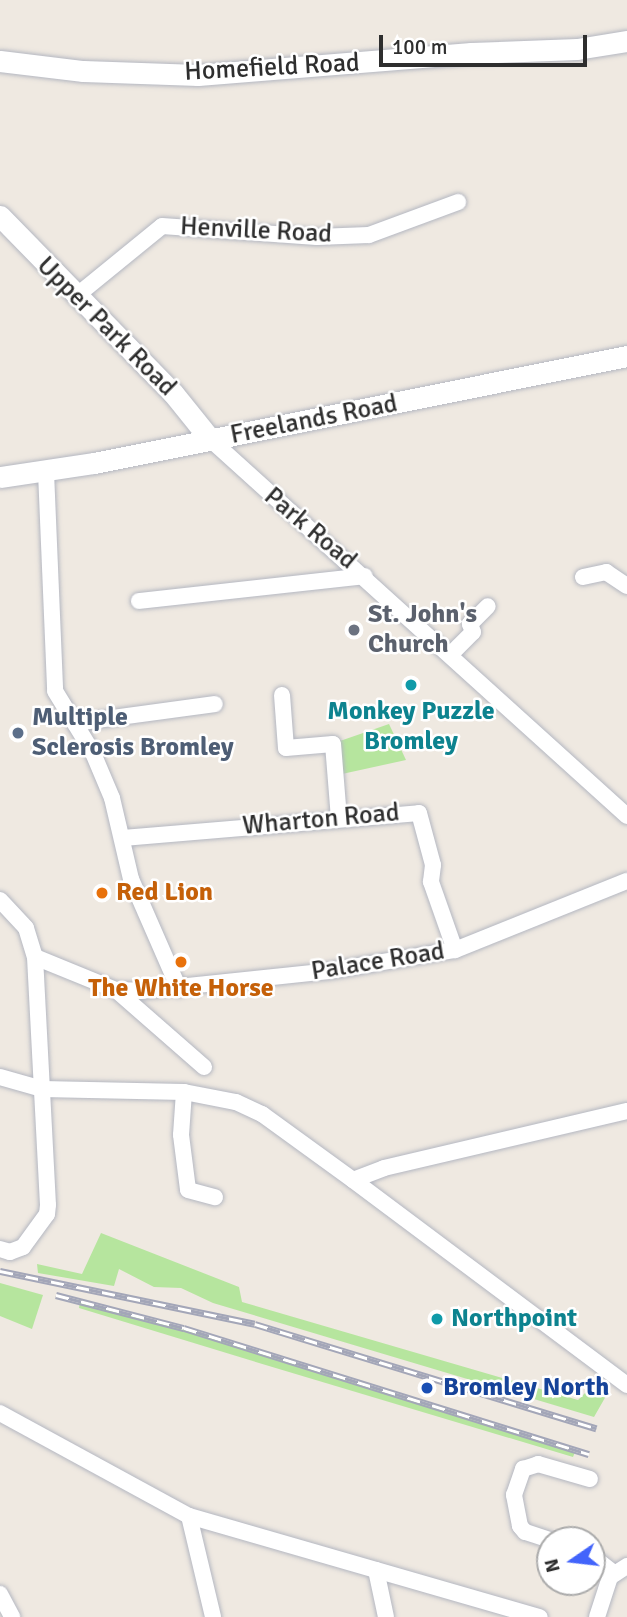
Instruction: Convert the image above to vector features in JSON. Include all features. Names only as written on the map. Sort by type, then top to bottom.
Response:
[{"type":"street","name":"Homefield Road","points":[[0,61],[83,71],[198,75],[471,53],[577,49],[627,41]]},
{"type":"street","name":"Henville Road","points":[[75,297],[162,226],[317,237],[369,235],[458,202]]},
{"type":"street","name":"Upper Park Road","points":[[0,217],[75,297],[173,393],[210,439]]},
{"type":"street","name":"Freelands Road","points":[[0,477],[46,472],[627,356]]},
{"type":"street","name":"Park Road","points":[[210,439],[365,576],[627,816]]},
{"type":"street","points":[[46,472],[55,691],[75,723],[112,798],[131,879],[179,989]]},
{"type":"street","points":[[583,577],[606,572],[627,586]]},
{"type":"street","points":[[139,601],[365,576]]},
{"type":"street","points":[[451,654],[473,632],[470,624],[488,606]]},
{"type":"street","points":[[282,695],[286,748],[332,744],[339,818]]},
{"type":"street","points":[[75,723],[215,704]]},
{"type":"street","name":"Wharton Road","points":[[123,838],[419,813],[433,865],[431,882],[455,950]]},
{"type":"street","name":"Palace Road","points":[[116,990],[179,989],[342,970],[455,950],[627,881]]},
{"type":"street","points":[[0,900],[26,928],[35,957],[47,1214],[23,1247],[10,1252],[0,1249]]},
{"type":"street","points":[[35,957],[116,990],[204,1067]]},
{"type":"street","points":[[0,1077],[42,1089],[184,1092],[236,1102],[262,1115],[353,1180],[627,1385]]},
{"type":"street","points":[[184,1092],[181,1135],[188,1190],[215,1197]]},
{"type":"street","points":[[353,1180],[384,1168],[627,1111]]},
{"type":"street","points":[[0,1413],[188,1516],[540,1617]]},
{"type":"street","points":[[536,1533],[520,1526],[514,1495],[523,1469],[538,1464],[590,1479]]},
{"type":"street","points":[[188,1516],[213,1617]]},
{"type":"street","points":[[376,1570],[386,1617]]},
{"type":"street","points":[[597,1617],[620,1570]]},
{"type":"street","points":[[0,1594],[12,1617]]},
{"type":"green space","points":[[389,724],[406,760],[342,774],[340,741]]},
{"type":"green space","points":[[101,1233],[239,1287],[242,1302],[578,1400],[587,1391],[606,1396],[594,1417],[213,1303],[181,1288],[154,1287],[119,1269],[114,1286],[38,1273],[37,1264],[82,1274]]},
{"type":"green space","points":[[0,1283],[43,1295],[32,1329],[0,1316]]},
{"type":"green space","points":[[80,1302],[157,1321],[575,1452],[573,1457],[269,1366],[79,1308]]},
{"type":"railway","points":[[0,1271],[255,1324],[596,1428]]},
{"type":"railway","points":[[56,1295],[184,1328],[589,1454]]},
{"type":"place","name":"St. John's Church","points":[[354,630]]},
{"type":"place","name":"Monkey Puzzle Bromley","points":[[411,685]]},
{"type":"place","name":"Multiple Sclerosis Bromley","points":[[18,733]]},
{"type":"place","name":"Red Lion","points":[[102,893]]},
{"type":"place","name":"The White Horse","points":[[181,962]]},
{"type":"place","name":"Northpoint","points":[[437,1319]]},
{"type":"place","name":"Bromley North","points":[[427,1388]]}]
